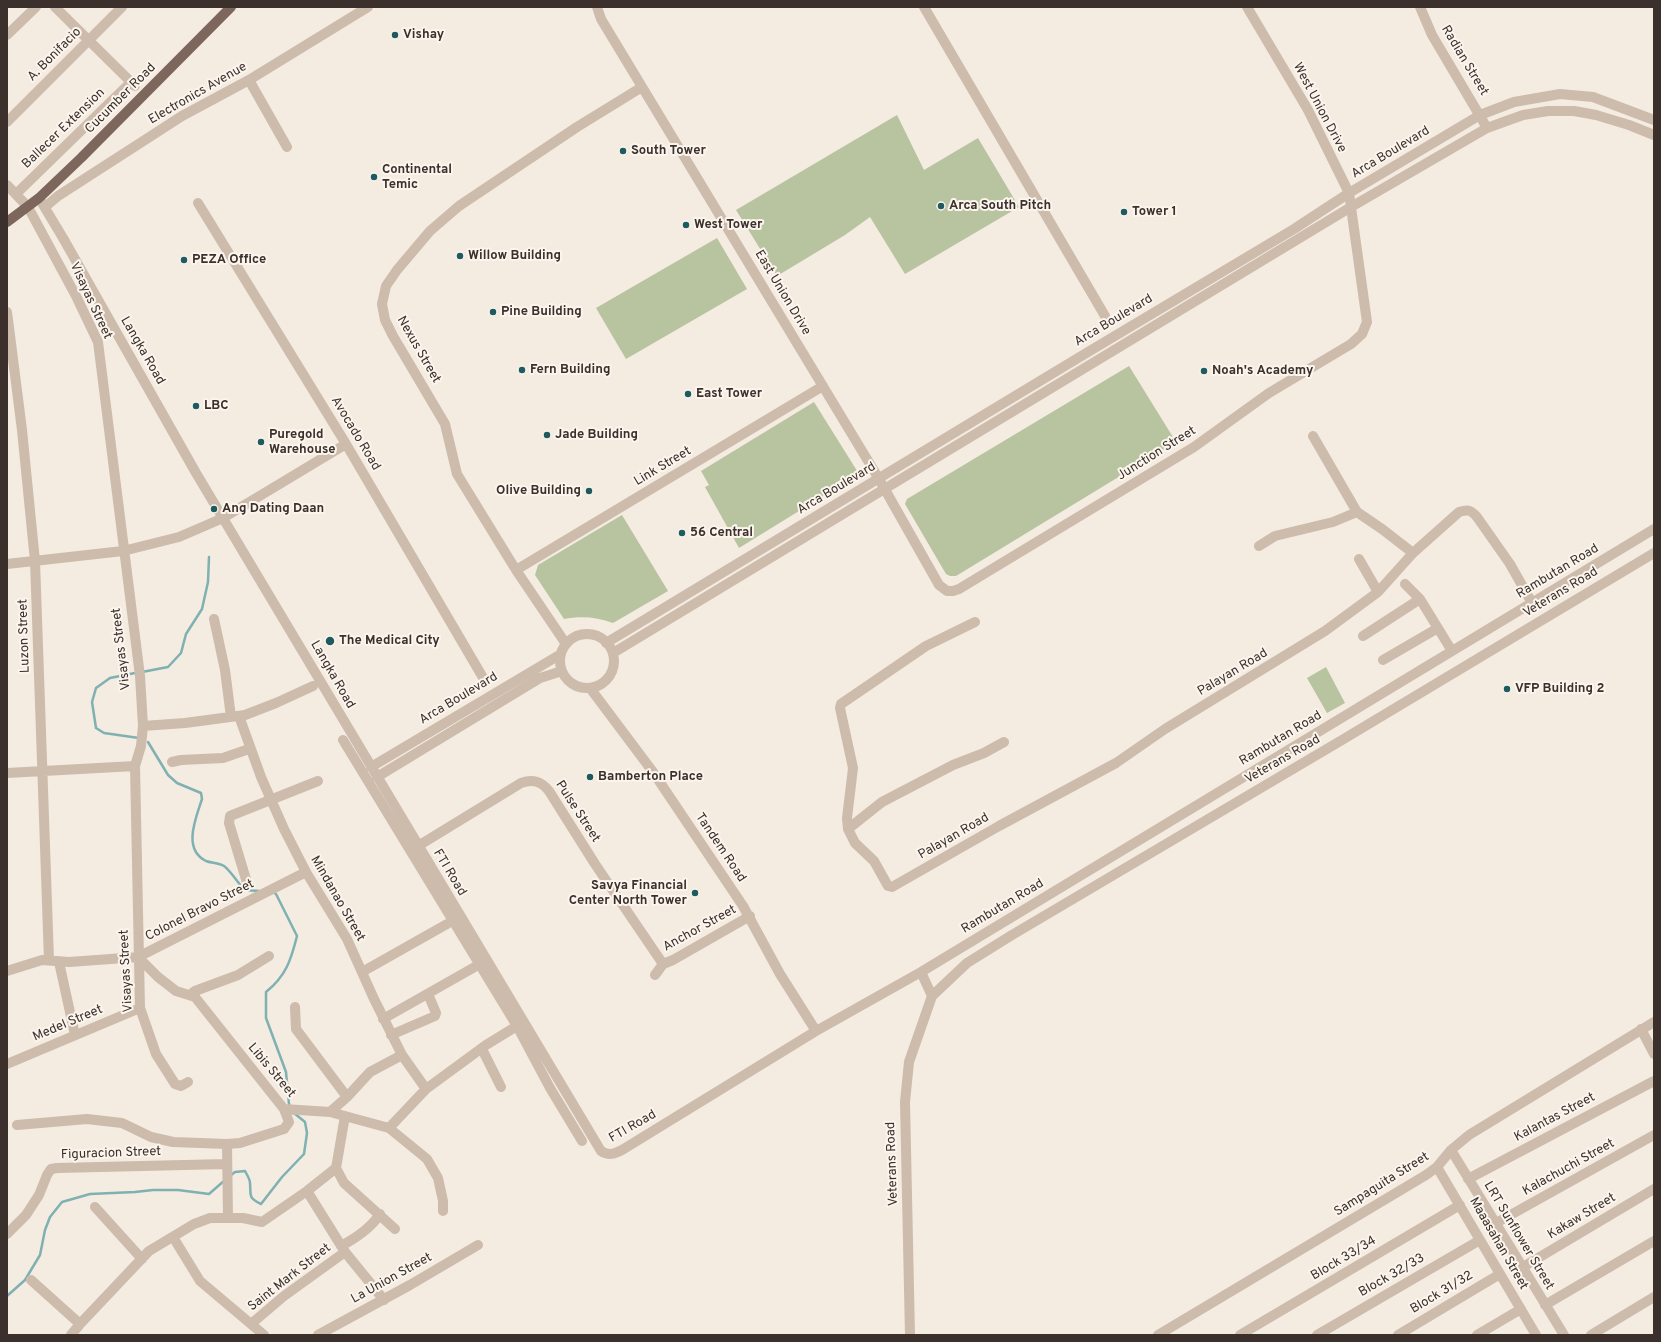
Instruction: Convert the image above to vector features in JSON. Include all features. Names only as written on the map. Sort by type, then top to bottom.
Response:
[{"type":"main road","name":"Cucumber Road","points":[[7,222],[39,198],[81,158],[231,7]]},
{"type":"street","points":[[7,35],[36,7]]},
{"type":"street","points":[[55,7],[88,40]]},
{"type":"street","name":"A. Bonifacio","points":[[7,122],[122,7]]},
{"type":"street","name":"Electronics Avenue","points":[[45,207],[58,196],[182,116],[249,80],[368,7]]},
{"type":"street","name":"East Union Drive","points":[[597,7],[601,19],[879,479],[939,584],[947,591]]},
{"type":"street","points":[[924,7],[1105,316]]},
{"type":"street","name":"West Union Drive","points":[[1247,7],[1308,110],[1349,193],[1367,322]]},
{"type":"street","name":"Radian Street","points":[[1420,7],[1432,35],[1487,128]]},
{"type":"street","name":"Ballecer Extension","points":[[16,194],[133,84],[88,40]]},
{"type":"street","points":[[249,80],[287,147]]},
{"type":"street","name":"Nexus Street","points":[[566,644],[516,570],[457,474],[443,420],[392,336],[385,320],[382,304],[386,286],[397,270],[430,231],[459,206],[570,131],[642,87]]},
{"type":"street","name":"Arca Boulevard","points":[[606,643],[1294,229],[1349,193],[1480,115],[1514,102],[1560,94],[1594,97],[1654,120]]},
{"type":"street","name":"Arca Boulevard","points":[[613,653],[1351,207],[1487,128],[1523,115],[1548,111],[1574,112],[1596,115],[1629,125],[1654,135]]},
{"type":"street","name":"Visayas Street","points":[[7,185],[28,207],[77,298],[98,342],[123,551],[139,668],[143,726],[141,746],[135,766],[140,1008],[156,1054],[176,1084],[181,1086],[188,1082]]},
{"type":"street","name":"Langka Road","points":[[39,198],[223,518],[301,646],[371,766],[400,828],[418,846]]},
{"type":"street","name":"Avocado Road","points":[[198,203],[346,444],[485,680]]},
{"type":"street","name":"Luzon Street","points":[[7,312],[10,360],[35,561],[48,960]]},
{"type":"street","name":"Junction Street","points":[[947,591],[959,589],[1194,447],[1269,393],[1357,339],[1362,334],[1367,322]]},
{"type":"street","name":"Link Street","points":[[516,570],[823,386]]},
{"type":"street","points":[[1313,436],[1357,512],[1413,553]]},
{"type":"street","points":[[7,564],[123,551],[179,537],[223,518],[346,444]]},
{"type":"street","name":"Palayan Road","points":[[848,829],[855,843],[874,861],[888,886],[892,887],[999,826],[1116,763],[1172,725],[1325,631],[1378,592],[1413,553],[1460,512],[1467,509],[1472,511],[1510,564],[1532,603]]},
{"type":"street","points":[[1259,546],[1275,536],[1333,522],[1357,512]]},
{"type":"street","name":"Rambutan Road","points":[[920,972],[1654,529]]},
{"type":"street","name":"Veterans Road","points":[[910,1335],[904,1102],[910,1062],[932,996],[967,963],[1012,935],[1654,553]]},
{"type":"street","points":[[1359,559],[1378,592]]},
{"type":"street","points":[[1405,584],[1420,599],[1452,651]]},
{"type":"street","points":[[1363,636],[1420,599]]},
{"type":"street","name":"Mindanao Street","points":[[214,619],[235,717],[271,801],[306,872],[347,939],[391,1035],[402,1055],[426,1089]]},
{"type":"street","points":[[848,829],[847,818],[853,768],[840,712],[841,704],[926,646],[975,622]]},
{"type":"street","points":[[1382,660],[1438,628]]},
{"type":"street","points":[[588,634],[601,638],[606,643],[613,653],[614,660],[610,674],[600,684],[590,688],[583,688],[570,682],[562,671],[560,665],[561,654],[566,644],[576,637],[588,634]]},
{"type":"street","name":"Arca Boulevard","points":[[371,766],[561,654]]},
{"type":"street","name":"Arca Boulevard","points":[[377,777],[540,678],[562,671]]},
{"type":"street","points":[[143,726],[235,717],[276,703],[312,686]]},
{"type":"street","name":"Tandem Road","points":[[590,688],[653,772],[750,916],[780,974],[816,1031]]},
{"type":"street","points":[[343,740],[400,828],[517,1026],[550,1088],[582,1141]]},
{"type":"street","points":[[848,829],[882,802],[953,765],[984,753],[1004,742]]},
{"type":"street","points":[[172,762],[181,760],[223,758],[249,749]]},
{"type":"street","points":[[7,773],[135,766]]},
{"type":"street","name":"Pulse Street","points":[[418,846],[521,783],[530,780],[538,781],[545,785],[595,864],[663,964]]},
{"type":"street","points":[[248,886],[229,819],[230,816],[271,801],[318,781]]},
{"type":"street","name":"FTI Road","points":[[418,846],[601,1151],[605,1154],[610,1155],[622,1150],[816,1031],[920,972]]},
{"type":"street","name":"Colonel Bravo Street","points":[[7,971],[42,960],[69,962],[138,957],[306,872]]},
{"type":"street","name":"Anchor Street","points":[[663,964],[673,960],[750,916]]},
{"type":"street","points":[[362,972],[447,924]]},
{"type":"street","points":[[190,995],[195,991],[238,975],[269,956]]},
{"type":"street","name":"Libis Street","points":[[138,957],[158,977],[176,991],[195,997],[284,1109],[330,1112],[389,1128],[427,1159],[438,1178],[443,1201],[443,1211]]},
{"type":"street","points":[[59,962],[75,1035]]},
{"type":"street","points":[[383,1019],[480,964]]},
{"type":"street","points":[[655,974],[663,964]]},
{"type":"street","points":[[920,972],[932,996]]},
{"type":"street","points":[[391,1035],[435,1016],[436,1013],[428,994]]},
{"type":"street","points":[[295,1007],[296,1029],[347,1097]]},
{"type":"street","name":"Medel Street","points":[[7,1064],[140,1008]]},
{"type":"street","name":"Sampaguita Street","points":[[1159,1335],[1426,1175],[1437,1167],[1451,1150],[1469,1135],[1654,1022]]},
{"type":"street","points":[[389,1128],[426,1089],[517,1026]]},
{"type":"street","points":[[1641,1029],[1654,1054]]},
{"type":"street","points":[[482,1049],[501,1087]]},
{"type":"street","points":[[330,1112],[347,1097],[370,1072],[402,1055]]},
{"type":"street","name":"Kalantas Street","points":[[1468,1179],[1654,1081]]},
{"type":"street","points":[[17,1125],[87,1119],[122,1123],[151,1137],[173,1142],[227,1144],[240,1143],[284,1129],[289,1122],[284,1109]]},
{"type":"street","points":[[345,1116],[336,1168],[344,1182],[395,1228]]},
{"type":"street","name":"Kalachuchi Street","points":[[1496,1223],[1654,1135]]},
{"type":"street","points":[[227,1144],[228,1218]]},
{"type":"street","name":"LRT Sunflower Street","points":[[1451,1150],[1564,1335]]},
{"type":"street","name":"Maaasahan Street","points":[[1437,1167],[1536,1335]]},
{"type":"street","points":[[71,1335],[149,1251],[199,1222],[210,1218],[243,1218],[262,1222],[307,1191],[336,1168]]},
{"type":"street","name":"Figuracion Street","points":[[7,1234],[26,1215],[39,1195],[51,1169],[227,1173]]},
{"type":"street","name":"Kakaw Street","points":[[1522,1267],[1654,1189]]},
{"type":"street","points":[[307,1191],[343,1249],[384,1300]]},
{"type":"street","name":"Block 33/34","points":[[1240,1335],[1460,1205]]},
{"type":"street","points":[[95,1207],[142,1259]]},
{"type":"street","name":"Saint Mark Street","points":[[251,1324],[343,1249],[372,1224],[380,1214]]},
{"type":"street","points":[[173,1237],[200,1281],[264,1335]]},
{"type":"street","name":"Block 32/33","points":[[1317,1335],[1480,1240]]},
{"type":"street","points":[[1545,1305],[1654,1241]]},
{"type":"street","name":"La Union Street","points":[[318,1335],[384,1300],[478,1245]]},
{"type":"street","name":"Block 31/32","points":[[1398,1335],[1500,1274]]},
{"type":"street","points":[[31,1280],[80,1324]]},
{"type":"street","points":[[1591,1335],[1654,1297]]},
{"type":"street","points":[[1477,1335],[1521,1309]]},
{"type":"green space","points":[[897,115],[924,170],[978,138],[1019,207],[905,274],[870,217],[845,235],[777,276],[736,210]]},
{"type":"green space","points":[[717,238],[747,289],[626,359],[596,308]]},
{"type":"green space","points":[[1129,366],[1176,442],[956,576],[946,574],[905,504],[907,499]]},
{"type":"green space","points":[[814,402],[859,474],[739,548],[705,487],[709,485],[701,471]]},
{"type":"green space","points":[[622,515],[668,591],[613,623],[601,619],[589,618],[564,619],[535,575],[538,565]]},
{"type":"green space","points":[[1326,667],[1345,703],[1327,713],[1307,678]]},
{"type":"waterway","points":[[142,672],[168,667],[181,653],[186,634],[202,609],[208,582],[209,557]]},
{"type":"waterway","points":[[135,673],[110,678],[96,688],[92,702],[96,728],[104,733],[139,738]]},
{"type":"waterway","points":[[148,742],[168,775],[177,783],[201,793],[202,799],[194,824],[193,833],[194,849],[199,856],[206,861],[224,866],[244,890],[259,891]]},
{"type":"waterway","points":[[274,893],[276,894],[297,936],[287,967],[273,986],[266,992],[266,1018],[286,1072],[289,1104]]},
{"type":"waterway","points":[[230,1176],[235,1172],[245,1171],[250,1182],[250,1194],[254,1200],[261,1204],[282,1177],[304,1154],[307,1133],[305,1122],[294,1113]]},
{"type":"waterway","points":[[7,1296],[25,1280],[40,1255],[45,1230],[50,1217],[62,1202],[90,1194],[153,1190],[178,1190],[209,1194],[225,1180]]},
{"type":"place","name":"Vishay","points":[[395,35]]},
{"type":"place","name":"South Tower","points":[[623,151]]},
{"type":"place","name":"Continental Temic","points":[[374,177]]},
{"type":"place","name":"Arca South Pitch","points":[[941,206]]},
{"type":"place","name":"Tower 1","points":[[1124,212]]},
{"type":"place","name":"West Tower","points":[[686,225]]},
{"type":"place","name":"Willow Building","points":[[460,256]]},
{"type":"place","name":"PEZA Office","points":[[184,260]]},
{"type":"place","name":"Pine Building","points":[[493,312]]},
{"type":"place","name":"Fern Building","points":[[522,370]]},
{"type":"place","name":"Noah's Academy","points":[[1204,371]]},
{"type":"place","name":"East Tower","points":[[688,394]]},
{"type":"place","name":"LBC","points":[[196,406]]},
{"type":"place","name":"Jade Building","points":[[547,435]]},
{"type":"place","name":"Puregold Warehouse","points":[[261,442]]},
{"type":"place","name":"Olive Building","points":[[589,491]]},
{"type":"place","name":"Ang Dating Daan","points":[[214,509]]},
{"type":"place","name":"56 Central","points":[[682,533]]},
{"type":"place","name":"The Medical City","points":[[330,641]]},
{"type":"place","name":"VFP Building 2","points":[[1507,689]]},
{"type":"place","name":"Bamberton Place","points":[[590,777]]},
{"type":"place","name":"Savya Financial Center North Tower","points":[[695,893]]}]
